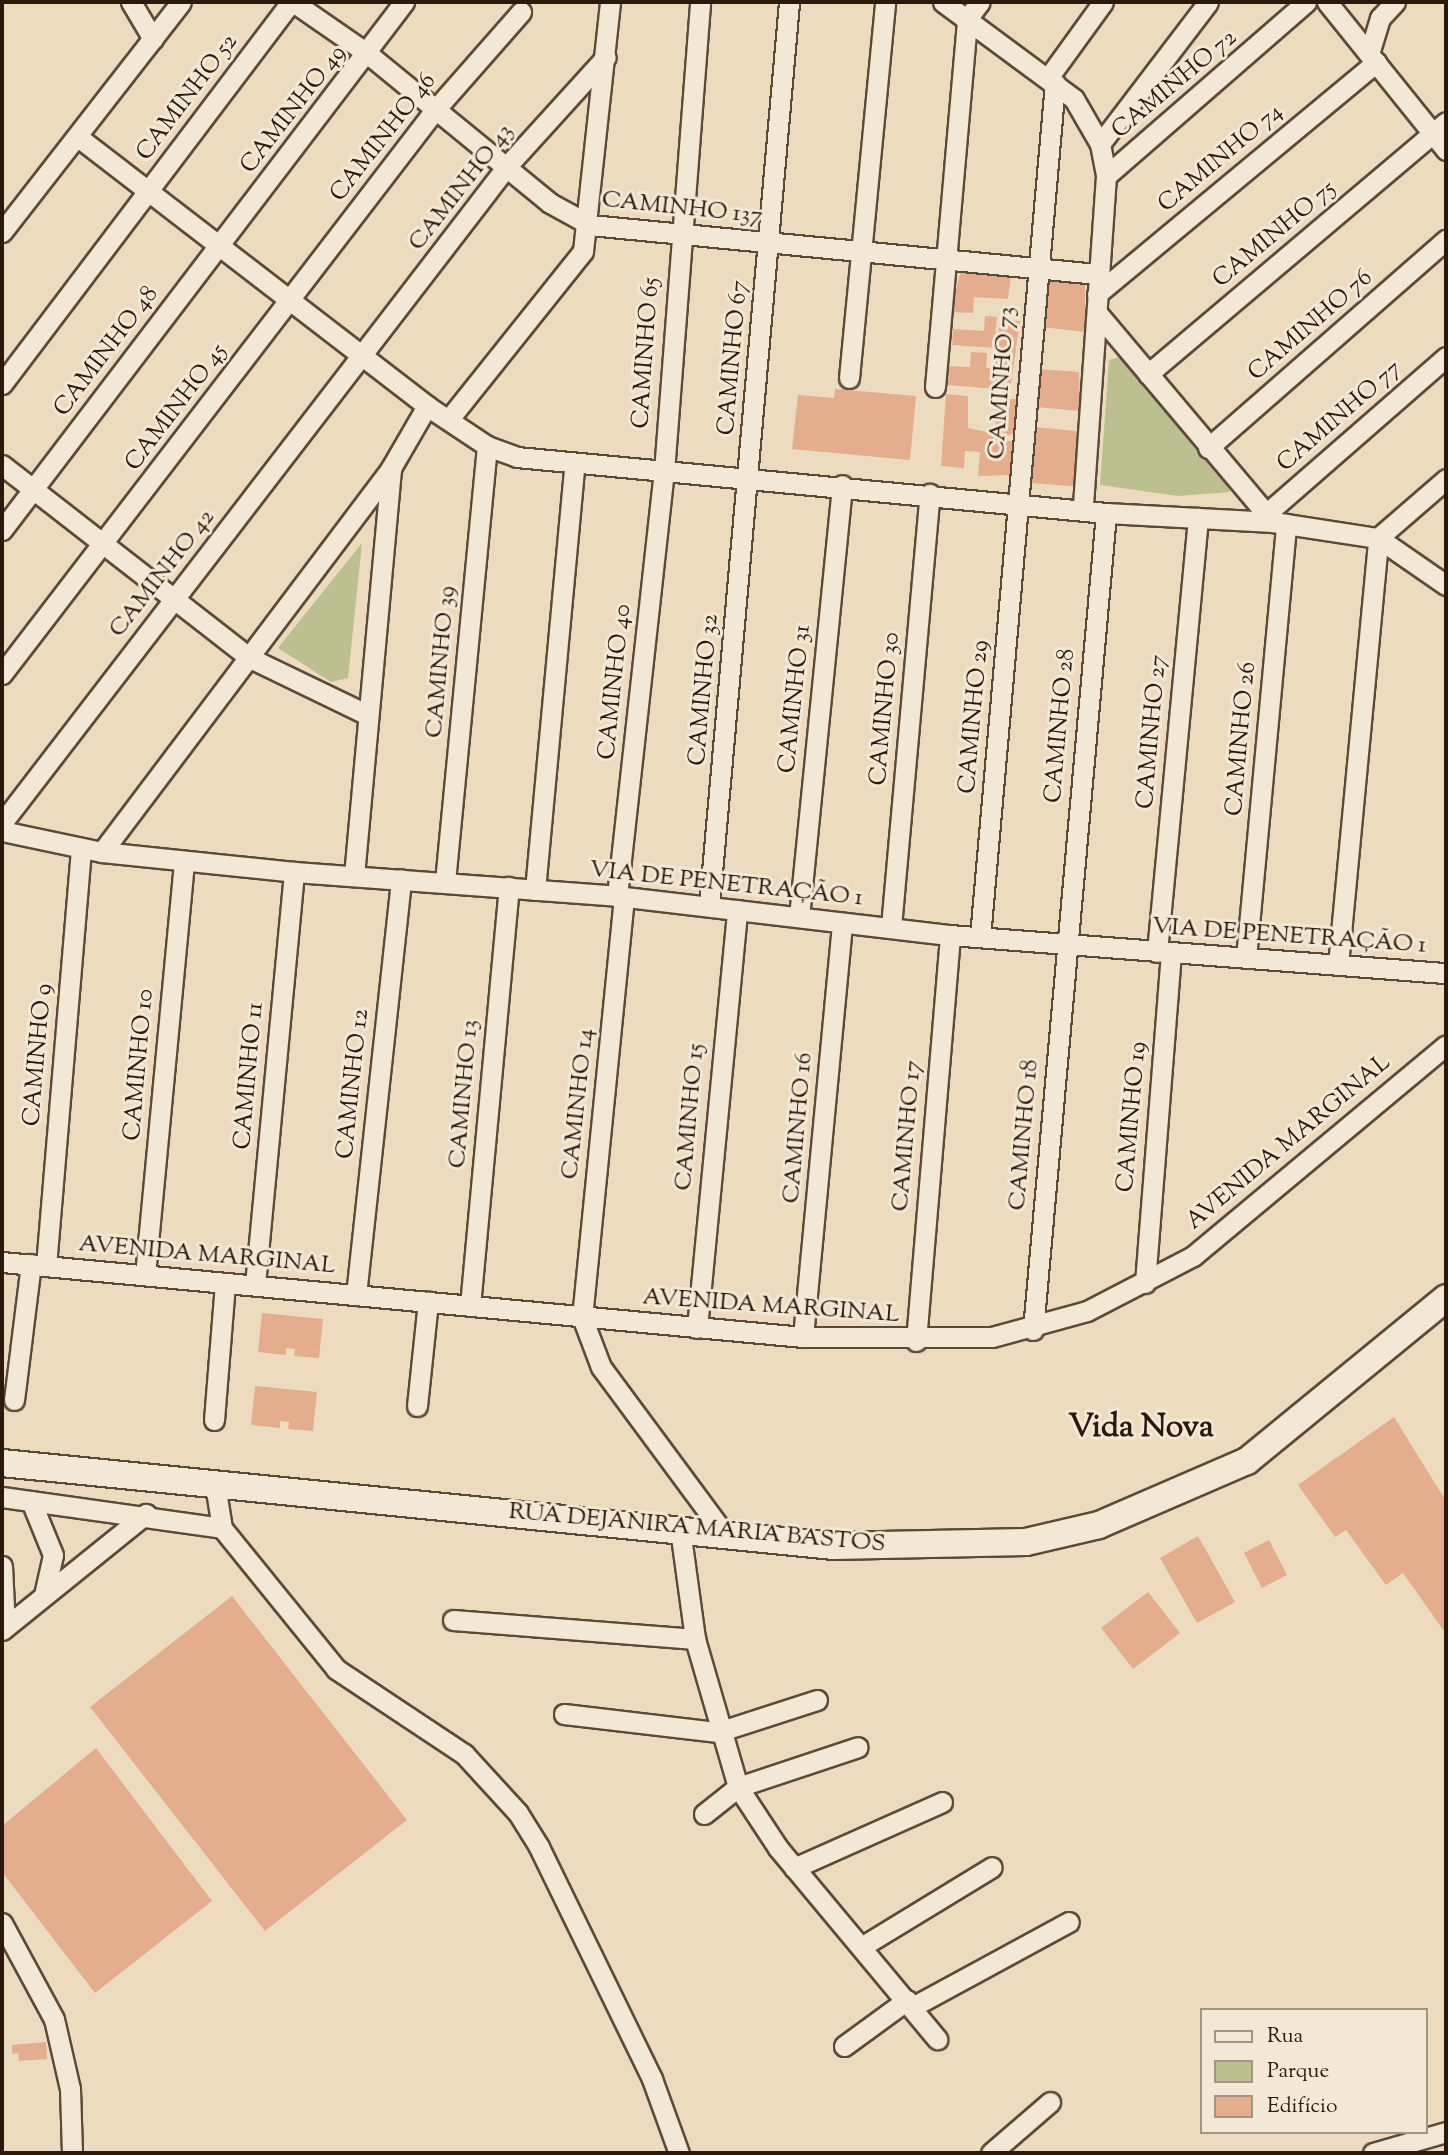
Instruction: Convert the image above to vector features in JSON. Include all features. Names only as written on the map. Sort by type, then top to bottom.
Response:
[{"type":"main road","name":"RUA DEJANIRA MARIA BASTOS","points":[[2,1463],[833,1546],[956,1547],[1026,1542],[1099,1525],[1247,1461],[1446,1298]]},
{"type":"street","points":[[131,2],[153,39]]},
{"type":"street","points":[[2,232],[181,2]]},
{"type":"street","name":"CAMINHO 137","points":[[292,2],[368,54],[550,204],[590,225],[681,237],[860,249],[1035,267],[1097,294]]},
{"type":"street","name":"CAMINHO 52","points":[[2,384],[292,2]]},
{"type":"street","name":"CAMINHO 49","points":[[220,245],[368,54],[404,2]]},
{"type":"street","points":[[449,419],[575,267],[590,225],[610,2]]},
{"type":"street","name":"CAMINHO 65","points":[[664,472],[700,2]]},
{"type":"street","name":"CAMINHO 67","points":[[749,477],[789,2]]},
{"type":"street","points":[[849,378],[885,2]]},
{"type":"street","points":[[943,2],[1051,80],[1079,107],[1100,144],[1106,176],[1083,508]]},
{"type":"street","points":[[934,387],[948,259],[967,19],[980,2]]},
{"type":"street","points":[[1051,80],[1103,2]]},
{"type":"street","points":[[1100,144],[1208,2]]},
{"type":"street","name":"CAMINHO 72","points":[[1106,176],[1306,2]]},
{"type":"street","points":[[1327,2],[1373,58],[1440,128],[1446,150]]},
{"type":"street","points":[[1373,58],[1380,18],[1395,2]]},
{"type":"street","name":"CAMINHO 46","points":[[291,299],[434,111],[521,12]]},
{"type":"street","name":"CAMINHO 43","points":[[363,355],[507,166],[606,57]]},
{"type":"street","name":"CAMINHO 74","points":[[1097,294],[1373,58]]},
{"type":"street","name":"CAMINHO 73","points":[[1020,502],[1035,267],[1051,80]]},
{"type":"street","name":"CAMINHO 75","points":[[1148,374],[1440,128]]},
{"type":"street","points":[[78,136],[426,406],[487,446],[574,466],[842,485],[1083,508],[1106,513],[1275,520],[1377,538],[1446,585]]},
{"type":"street","name":"CAMINHO 76","points":[[1208,448],[1446,240]]},
{"type":"street","name":"CAMINHO 48","points":[[2,530],[220,245]]},
{"type":"street","points":[[1097,294],[1148,374],[1208,448],[1275,520]]},
{"type":"street","name":"CAMINHO 45","points":[[2,674],[291,299]]},
{"type":"street","name":"CAMINHO 42","points":[[2,823],[363,355]]},
{"type":"street","name":"CAMINHO 77","points":[[1275,520],[1446,357]]},
{"type":"street","points":[[102,852],[391,468],[426,406]]},
{"type":"street","name":"CAMINHO 39","points":[[445,882],[487,446]]},
{"type":"street","points":[[2,464],[102,547],[175,598],[250,658],[366,714]]},
{"type":"street","points":[[535,890],[574,466]]},
{"type":"street","points":[[354,876],[366,714],[391,468]]},
{"type":"street","name":"CAMINHO 40","points":[[620,896],[664,472]]},
{"type":"street","name":"CAMINHO 32","points":[[709,906],[749,477]]},
{"type":"street","points":[[1338,965],[1377,538],[1446,480]]},
{"type":"street","name":"CAMINHO 31","points":[[799,917],[842,485]]},
{"type":"street","name":"CAMINHO 30","points":[[891,927],[930,494]]},
{"type":"street","name":"CAMINHO 29","points":[[980,937],[1020,502]]},
{"type":"street","name":"CAMINHO 28","points":[[1065,944],[1106,513]]},
{"type":"street","name":"CAMINHO 27","points":[[1164,952],[1198,518]]},
{"type":"street","name":"CAMINHO 26","points":[[1246,958],[1275,520]]},
{"type":"street","name":"VIA DE PENETRAÇÃO 1","points":[[2,831],[102,852],[294,872],[620,896],[950,935],[1446,973]]},
{"type":"street","name":"CAMINHO 9","points":[[14,1400],[39,1265],[81,848]]},
{"type":"street","name":"CAMINHO 10","points":[[145,1275],[184,861]]},
{"type":"street","name":"CAMINHO 11","points":[[255,1285],[294,872]]},
{"type":"street","name":"CAMINHO 12","points":[[356,1295],[401,879]]},
{"type":"street","name":"CAMINHO 13","points":[[470,1306],[509,887]]},
{"type":"street","name":"CAMINHO 14","points":[[582,1317],[620,896]]},
{"type":"street","name":"CAMINHO 15","points":[[696,1328],[737,910]]},
{"type":"street","name":"CAMINHO 16","points":[[803,1337],[842,923]]},
{"type":"street","name":"CAMINHO 17","points":[[916,1341],[950,935]]},
{"type":"street","name":"CAMINHO 18","points":[[1033,1330],[1065,944]]},
{"type":"street","name":"CAMINHO 19","points":[[1144,1283],[1164,952]]},
{"type":"street","name":"AVENIDA MARGINAL","points":[[2,1262],[803,1337],[916,1341],[1033,1330],[1144,1283],[1193,1256],[1446,1045]]},
{"type":"street","points":[[214,1420],[225,1283]]},
{"type":"street","points":[[417,1406],[428,1302]]},
{"type":"street","points":[[582,1317],[601,1367],[724,1534]]},
{"type":"street","points":[[215,1484],[222,1528],[336,1669],[439,1733],[518,1812],[652,2079],[680,2153]]},
{"type":"street","points":[[2,1497],[146,1514],[222,1528]]},
{"type":"street","points":[[32,1501],[53,1555],[44,1595]]},
{"type":"street","points":[[4,1629],[146,1514]]},
{"type":"street","points":[[680,1529],[695,1639],[718,1732],[738,1787],[793,1868],[910,2003],[937,2039]]},
{"type":"street","points":[[2,1566],[4,1629]]},
{"type":"street","points":[[453,1620],[695,1639]]},
{"type":"street","points":[[564,1714],[718,1732],[817,1700]]},
{"type":"street","points":[[704,1814],[738,1787],[858,1747]]},
{"type":"street","points":[[793,1868],[942,1802]]},
{"type":"street","points":[[861,1947],[992,1867]]},
{"type":"street","points":[[844,2046],[910,2003],[1069,1922]]},
{"type":"street","points":[[2,1923],[54,2019],[70,2088],[72,2153]]},
{"type":"street","points":[[991,2153],[1050,2102]]},
{"type":"street","points":[[1373,2153],[1446,2132]]},
{"type":"green space","points":[[1119,357],[1229,483],[1230,492],[1178,496],[1100,485],[1109,360]]},
{"type":"green space","points":[[362,543],[348,678],[331,682],[278,648]]},
{"type":"building","points":[[961,271],[1011,276],[1008,299],[974,297],[973,313],[950,312]]},
{"type":"building","points":[[1070,277],[1070,282],[1085,284],[1085,332],[1042,327],[1040,278]]},
{"type":"building","points":[[985,316],[997,317],[994,348],[952,345],[953,329],[984,331]]},
{"type":"building","points":[[1000,320],[1020,321],[1010,390],[947,385],[949,366],[970,367],[971,352],[987,353],[986,368],[993,368]]},
{"type":"building","points":[[1039,369],[1079,372],[1080,411],[1036,407]]},
{"type":"building","points":[[835,389],[916,396],[910,460],[792,449],[798,395],[834,398]]},
{"type":"building","points":[[946,394],[968,396],[968,428],[996,434],[995,399],[1017,399],[1015,433],[998,439],[1015,442],[1013,475],[978,476],[980,452],[965,451],[964,468],[941,466]]},
{"type":"building","points":[[1035,427],[1086,432],[1082,487],[1031,483]]},
{"type":"building","points":[[262,1313],[323,1319],[319,1358],[294,1356],[295,1349],[286,1348],[286,1355],[258,1352]]},
{"type":"building","points":[[255,1386],[317,1392],[313,1431],[288,1429],[289,1422],[280,1421],[280,1428],[251,1425]]},
{"type":"building","points":[[1394,1417],[1446,1501],[1446,1634],[1403,1573],[1386,1585],[1346,1530],[1335,1537],[1298,1485]]},
{"type":"building","points":[[1198,1536],[1235,1602],[1197,1623],[1160,1558]]},
{"type":"building","points":[[1269,1540],[1287,1575],[1262,1588],[1244,1553]]},
{"type":"building","points":[[1148,1592],[1180,1633],[1133,1669],[1101,1628]]},
{"type":"building","points":[[232,1596],[407,1820],[265,1931],[90,1707]]},
{"type":"building","points":[[96,1748],[212,1901],[95,1993],[2,1872],[2,1826]]},
{"type":"building","points":[[46,2042],[47,2059],[19,2061],[18,2053],[12,2054],[12,2045]]},
{"type":"district","name":"Vida Nova","points":[[1141,1428]]}]
